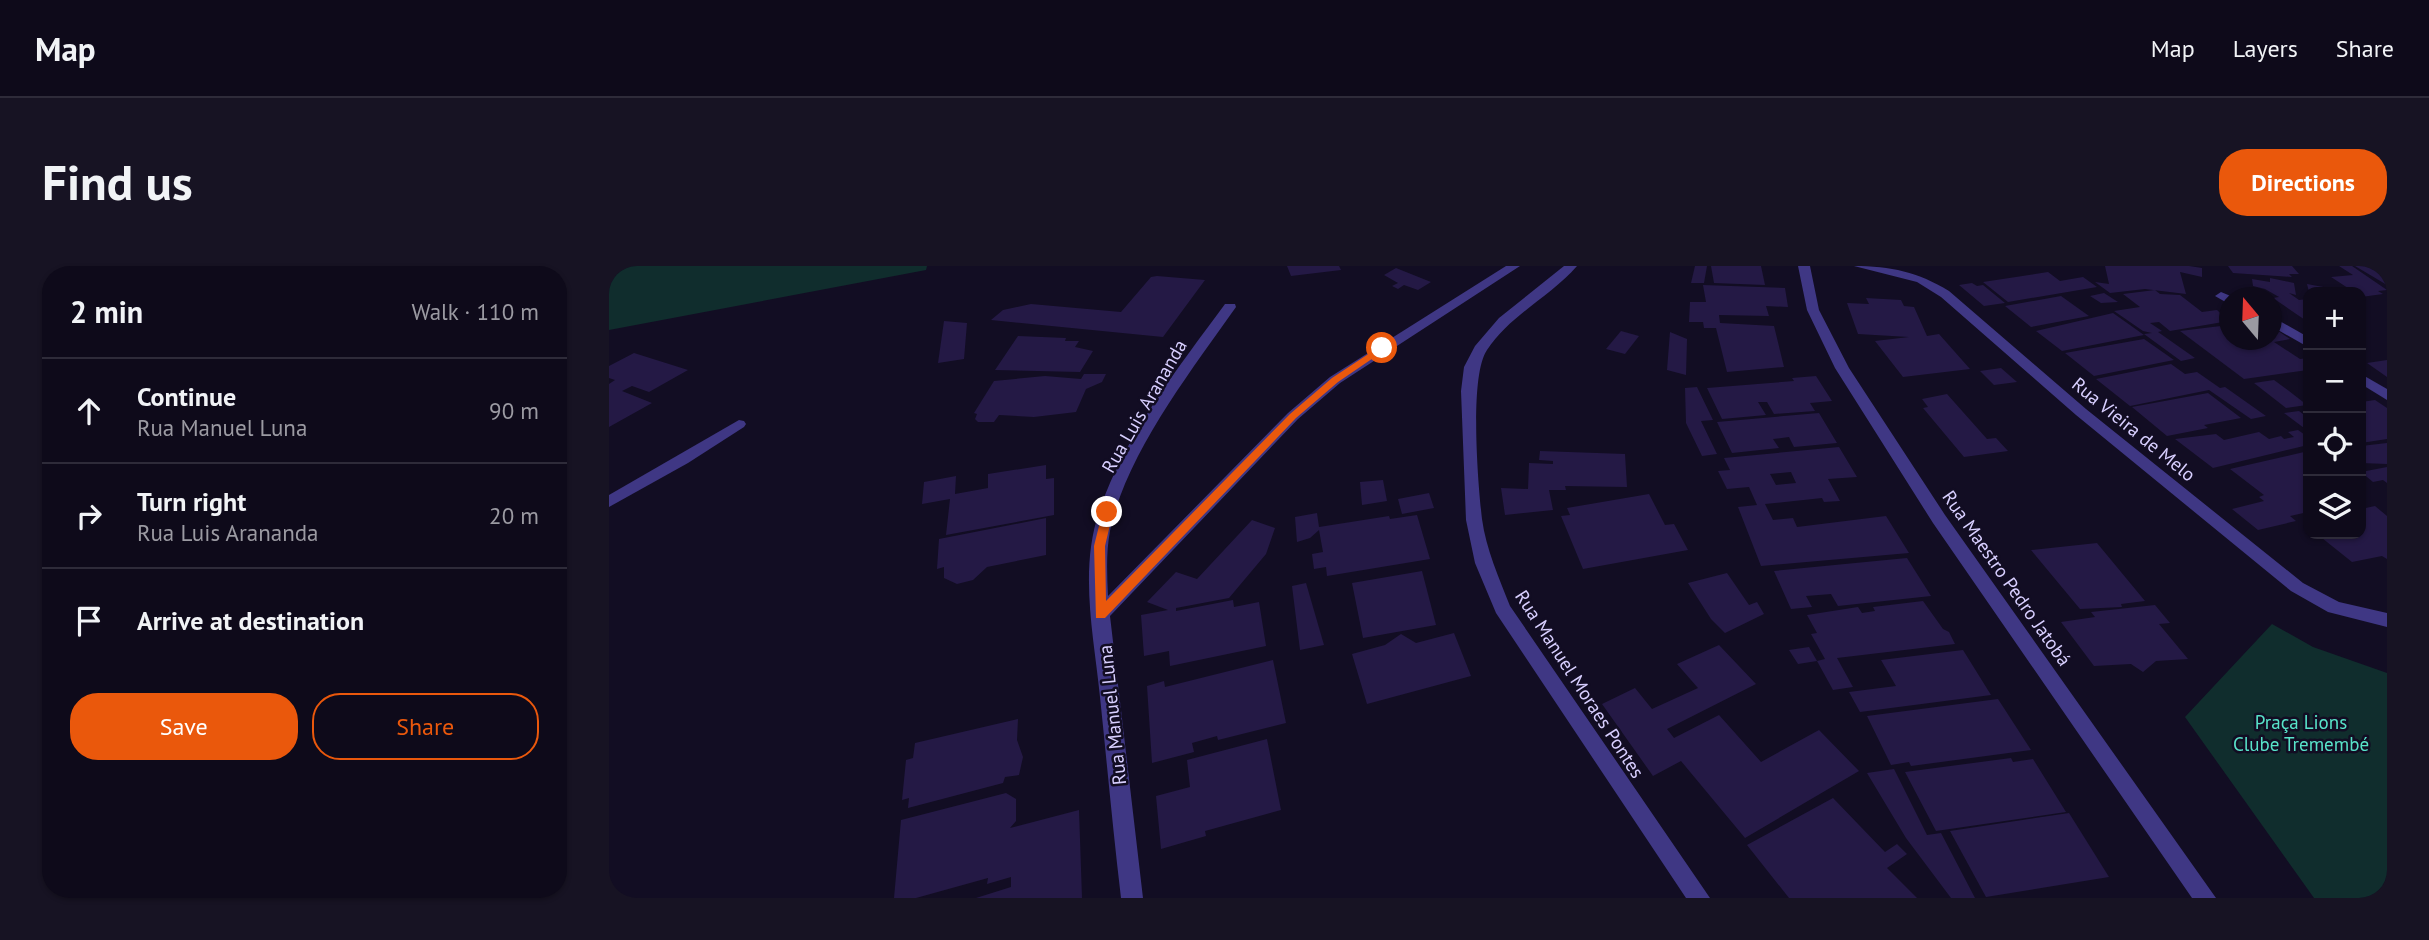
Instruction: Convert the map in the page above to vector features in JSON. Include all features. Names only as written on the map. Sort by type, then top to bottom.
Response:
[{"type":"street","points":[[1101,614],[1293,416],[1335,380],[1514,266]]},
{"type":"street","name":"Rua Manuel Moraes Pontes","points":[[1571,266],[1504,321],[1480,349],[1471,368],[1468,391],[1474,520],[1484,563],[1502,608],[1699,898]]},
{"type":"street","name":"Rua Maestro Pedro Jatobá","points":[[1804,266],[1813,310],[1842,368],[1939,519],[2205,898]]},
{"type":"street","name":"Rua Vieira de Melo","points":[[1860,266],[1921,279],[1945,294],[2081,412],[2297,587],[2334,607],[2387,620]]},
{"type":"street","name":"Rua Luis Arananda","points":[[1101,614],[1100,546],[1107,512],[1135,454],[1166,400],[1230,307]]},
{"type":"street","points":[[2282,327],[2303,340]]},
{"type":"street","points":[[2366,381],[2387,396]]},
{"type":"street","points":[[609,502],[739,424]]},
{"type":"street","name":"Rua Manuel Luna","points":[[1101,614],[1132,898]]},
{"type":"green space","points":[[609,266],[927,266],[926,270],[609,330]]},
{"type":"green space","name":"Praça Lions Clube Tremembé","points":[[2272,624],[2313,647],[2387,673],[2387,898],[2314,898],[2185,717]]},
{"type":"building","points":[[1287,266],[1339,266],[1341,270],[1291,276]]},
{"type":"building","points":[[1695,266],[1707,266],[1704,283],[1691,283]]},
{"type":"building","points":[[1711,266],[1761,266],[1765,285],[1714,283]]},
{"type":"building","points":[[2105,266],[2189,266],[2202,268],[2202,277],[2180,272],[2186,294],[2145,289],[2110,293],[2095,282],[2109,284]]},
{"type":"building","points":[[2228,266],[2292,266],[2299,274],[2289,274],[2292,277],[2233,273]]},
{"type":"building","points":[[2339,266],[2352,266],[2387,290],[2378,291],[2383,294],[2366,296],[2366,287],[2346,287],[2331,277],[2353,275]]},
{"type":"building","points":[[2355,266],[2387,266],[2387,274],[2379,275],[2387,275],[2387,285]]},
{"type":"building","points":[[1396,268],[1431,282],[1418,290],[1404,285],[1398,289],[1392,286],[1398,283],[1384,275]]},
{"type":"building","points":[[2048,272],[2060,281],[2083,277],[2097,287],[2008,302],[1983,282]]},
{"type":"building","points":[[1151,277],[1205,280],[1163,337],[991,320],[1003,310],[1031,304],[1121,312]]},
{"type":"building","points":[[2270,278],[2294,283],[2296,295],[2289,293],[2303,300],[2303,319],[2282,304],[2282,287],[2253,286],[2252,279],[2270,282]]},
{"type":"building","points":[[1703,285],[1785,288],[1788,307],[1766,306],[1769,316],[1719,315],[1720,323],[1774,326],[1784,367],[1727,372],[1716,328],[1704,328],[1703,322],[1689,322],[1690,302],[1706,302]]},
{"type":"building","points":[[1959,285],[1983,285],[2005,303],[1984,306]]},
{"type":"building","points":[[2155,290],[2160,294],[2180,295],[2202,312],[2217,310],[2219,323],[2170,331],[2159,322],[2150,323],[2162,331],[2158,332],[2195,358],[2181,361],[2144,334],[2152,333],[2143,331],[2114,311],[2140,307],[2123,294]]},
{"type":"building","points":[[2104,293],[2118,302],[2101,303],[2090,296]]},
{"type":"building","points":[[2061,296],[2089,316],[2031,327],[2005,306]]},
{"type":"building","points":[[1866,298],[1901,300],[1904,306],[1914,307],[1927,336],[1939,334],[1970,369],[1903,377],[1875,341],[1909,337],[1858,334],[1847,303],[1869,304]]},
{"type":"building","points":[[2113,313],[2144,335],[2062,351],[2036,331]]},
{"type":"building","points":[[944,321],[967,323],[964,359],[938,363]]},
{"type":"building","points":[[2219,326],[2219,350],[2282,350],[2282,347],[2303,359],[2303,371],[2244,379],[2180,331]]},
{"type":"building","points":[[1621,331],[1639,336],[1625,354],[1606,349]]},
{"type":"building","points":[[1670,332],[1687,339],[1686,375],[1667,370]]},
{"type":"building","points":[[1018,336],[1066,338],[1065,341],[1079,341],[1075,347],[1093,351],[1080,372],[995,370]]},
{"type":"building","points":[[2144,339],[2174,360],[2094,376],[2065,353]]},
{"type":"building","points":[[634,353],[688,370],[649,392],[632,386],[622,391],[652,403],[609,427],[609,384],[615,380],[609,378],[609,366]]},
{"type":"building","points":[[2387,360],[2387,377],[2367,363]]},
{"type":"building","points":[[2171,364],[2185,374],[2197,372],[2220,388],[2225,387],[2266,416],[2251,419],[2209,390],[2130,406],[2096,379]]},
{"type":"building","points":[[2001,368],[2017,382],[1994,385],[1980,371]]},
{"type":"building","points":[[1084,374],[1106,374],[1102,382],[1086,389],[1076,412],[1034,417],[999,415],[994,422],[978,422],[975,419],[977,414],[974,413],[994,381],[1045,376],[1081,379]]},
{"type":"building","points":[[1816,376],[1832,401],[1810,403],[1815,411],[1774,414],[1767,402],[1758,402],[1766,415],[1722,419],[1707,388],[1794,381],[1792,378]]},
{"type":"building","points":[[2274,380],[2303,402],[2303,406],[2286,408],[2254,383]]},
{"type":"building","points":[[1697,387],[1713,420],[1701,421],[1717,454],[1702,456],[1686,423],[1685,388]]},
{"type":"building","points":[[2208,393],[2241,418],[2167,436],[2132,407]]},
{"type":"building","points":[[1947,394],[1987,439],[1996,438],[2008,451],[1964,457],[1923,408],[1928,407],[1922,399]]},
{"type":"building","points":[[2375,400],[2387,408],[2387,439],[2366,442],[2366,401]]},
{"type":"building","points":[[2299,411],[2303,414],[2303,427],[2284,413]]},
{"type":"building","points":[[1819,413],[1837,443],[1794,447],[1789,437],[1773,439],[1779,448],[1732,453],[1717,422]]},
{"type":"building","points":[[2298,430],[2303,434],[2303,446],[2213,468],[2175,439],[2216,434],[2224,440],[2259,432],[2269,439],[2294,437],[2288,432]]},
{"type":"building","points":[[2387,443],[2387,464],[2366,463],[2366,445]]},
{"type":"building","points":[[1839,447],[1857,477],[1828,479],[1840,501],[1824,502],[1822,498],[1765,504],[1773,520],[1793,518],[1797,527],[1886,516],[1909,553],[1761,566],[1738,507],[1757,505],[1749,487],[1727,489],[1718,471],[1730,470],[1724,458]],"holes":[[[1791,472],[1796,483],[1776,485],[1770,474]]]},
{"type":"building","points":[[1540,451],[1625,454],[1627,487],[1565,486],[1566,490],[1549,490],[1553,510],[1505,515],[1501,488],[1528,489],[1529,463],[1553,464],[1553,461],[1539,460]]},
{"type":"building","points":[[2303,452],[2303,513],[2290,516],[2296,521],[2258,530],[2232,509],[2264,501],[2259,497],[2264,495],[2230,469]]},
{"type":"building","points":[[1046,465],[1046,479],[1054,478],[1054,515],[946,535],[950,499],[922,504],[924,482],[956,476],[955,494],[988,488],[988,474]]},
{"type":"building","points":[[2387,467],[2387,483],[2383,480],[2373,482],[2366,476],[2366,471]]},
{"type":"building","points":[[1383,480],[1387,501],[1362,505],[1360,482]]},
{"type":"building","points":[[1429,493],[1434,508],[1402,514],[1398,499]]},
{"type":"building","points":[[1649,494],[1665,525],[1674,524],[1688,550],[1583,569],[1561,516],[1570,515],[1567,508]]},
{"type":"building","points":[[2375,506],[2387,516],[2387,559],[2382,556],[2352,562],[2323,539],[2366,539],[2366,508]]},
{"type":"building","points":[[1317,513],[1319,527],[1389,516],[1390,519],[1417,515],[1430,559],[1327,576],[1326,567],[1314,569],[1312,554],[1323,552],[1319,530],[1310,538],[1297,542],[1295,517]]},
{"type":"building","points":[[1046,518],[1046,555],[987,567],[973,580],[957,584],[944,578],[944,567],[937,569],[939,539]]},
{"type":"building","points":[[1252,520],[1275,528],[1266,554],[1229,598],[1176,608],[1176,611],[1233,600],[1234,607],[1259,602],[1266,646],[1170,666],[1169,651],[1144,656],[1141,615],[1168,610],[1147,602],[1176,572],[1197,579]]},
{"type":"building","points":[[2097,543],[2145,601],[2121,604],[2122,607],[2080,609],[2031,550]]},
{"type":"building","points":[[1907,558],[1931,596],[1838,606],[1831,594],[1806,596],[1812,607],[1791,609],[1774,571]]},
{"type":"building","points":[[1422,571],[1436,625],[1363,638],[1352,583]]},
{"type":"building","points":[[1727,573],[1749,605],[1757,602],[1764,614],[1725,633],[1711,619],[1688,583]]},
{"type":"building","points":[[1306,583],[1324,645],[1300,650],[1292,586]]},
{"type":"building","points":[[1923,601],[1943,629],[1949,632],[1955,644],[1837,658],[1853,687],[1833,690],[1817,661],[1825,659],[1811,634],[1817,633],[1807,615],[1858,607],[1862,613],[1875,611],[1873,607]]},
{"type":"building","points":[[2155,605],[2170,623],[2159,624],[2188,659],[2156,661],[2143,672],[2131,664],[2094,666],[2061,622],[2095,617],[2091,612]]},
{"type":"building","points":[[1454,633],[1471,676],[1367,704],[1352,654],[1385,645],[1401,634],[1416,643]]},
{"type":"building","points":[[1719,645],[1756,684],[1667,729],[1674,738],[1719,715],[1761,762],[1819,730],[1859,771],[1745,838],[1681,761],[1653,776],[1602,704],[1635,688],[1652,709],[1698,688],[1677,664]]},
{"type":"building","points":[[1809,647],[1817,661],[1798,664],[1789,650]]},
{"type":"building","points":[[1963,650],[1991,695],[1860,712],[1849,692],[1896,686],[1881,660]]},
{"type":"building","points":[[1273,660],[1286,723],[1218,740],[1217,736],[1192,743],[1194,752],[1152,763],[1147,686],[1164,681],[1165,687]]},
{"type":"building","points":[[1998,699],[2031,750],[1911,766],[1909,762],[1891,765],[1867,716]]},
{"type":"building","points":[[1018,719],[1017,740],[1023,757],[1019,775],[1005,777],[1003,783],[908,808],[909,798],[902,800],[906,760],[913,758],[915,743]]},
{"type":"building","points":[[1267,739],[1281,810],[1205,831],[1206,836],[1161,849],[1156,796],[1190,787],[1187,760]]},
{"type":"building","points":[[2011,758],[2013,762],[2033,759],[2066,812],[1936,831],[1905,772]]},
{"type":"building","points":[[1894,769],[1927,835],[1941,833],[1975,898],[1951,898],[1906,838],[1867,773]]},
{"type":"building","points":[[1006,793],[1016,799],[1016,821],[1010,828],[1079,810],[1082,898],[976,898],[1011,887],[1011,877],[987,884],[988,878],[916,898],[894,898],[901,820]]},
{"type":"building","points":[[1833,798],[1885,852],[1897,844],[1907,854],[1887,868],[1917,898],[1789,898],[1747,845]]},
{"type":"building","points":[[2069,813],[2109,877],[1986,897],[1950,831]]},
{"type":"route","points":[[1107,512],[1100,546],[1101,614],[1293,416],[1335,380],[1382,348]]}]
